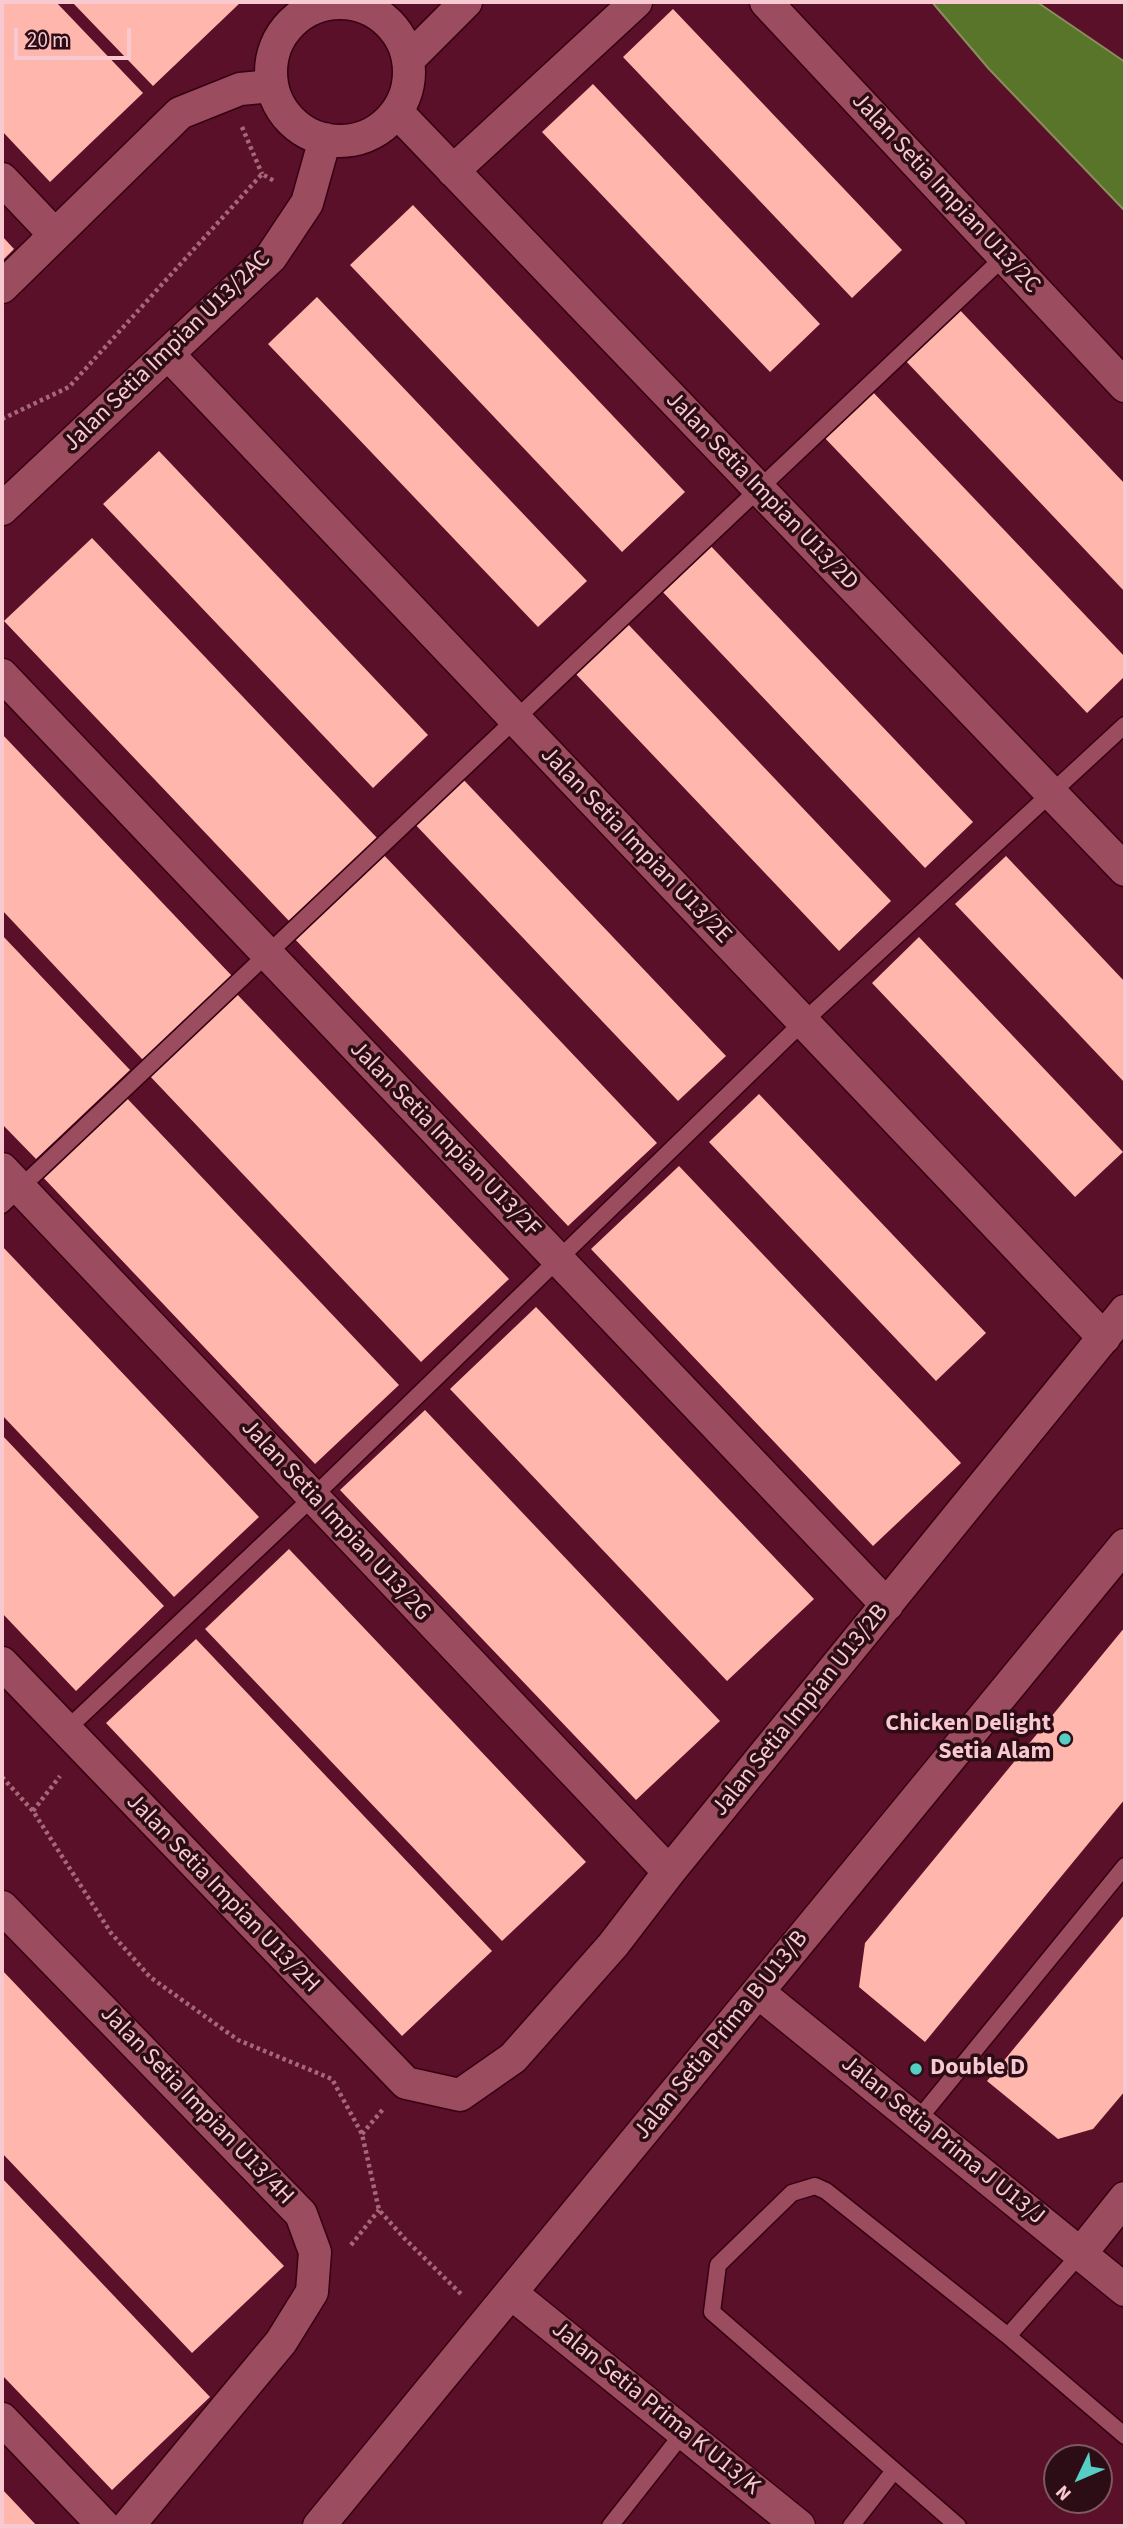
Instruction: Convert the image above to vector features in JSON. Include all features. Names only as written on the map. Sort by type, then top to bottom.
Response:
[{"type":"street","points":[[338,2],[359,3],[392,24],[403,41],[409,59],[408,87],[397,112],[383,127],[365,137],[345,141],[325,139],[306,132],[291,121],[279,105],[272,86],[270,65],[276,44],[297,7],[338,2]]},
{"type":"street","points":[[409,59],[466,2]]},
{"type":"street","points":[[453,172],[636,2]]},
{"type":"street","name":"Jalan Setia Impian U13/2C","points":[[766,2],[1125,386]]},
{"type":"street","points":[[2,287],[180,113],[240,89],[272,86]]},
{"type":"street","name":"Jalan Setia Impian U13/2D","points":[[397,112],[1125,870]]},
{"type":"street","name":"Jalan Setia Impian U13/2AC","points":[[2,509],[271,257],[307,204],[325,139]]},
{"type":"street","points":[[2,179],[55,235]]},
{"type":"street","name":"Jalan Setia Impian U13/2E","points":[[168,354],[1104,1338]]},
{"type":"street","name":"Jalan Setia Impian U13/2F","points":[[2,675],[887,1605]]},
{"type":"street","name":"Jalan Setia Impian U13/2G","points":[[8,1187],[313,1497],[669,1872]]},
{"type":"street","name":"Jalan Setia Impian U13/2B","points":[[460,2095],[513,2058],[613,1945],[669,1872],[1125,1311]]},
{"type":"street","name":"Jalan Setia Prima B U13/B","points":[[319,2526],[1125,1545]]},
{"type":"street","name":"Jalan Setia Impian U13/2H","points":[[2,1662],[406,2083],[460,2095]]},
{"type":"street","name":"Jalan Setia Impian U13/4H","points":[[2,1908],[301,2214],[315,2252],[312,2292],[281,2342],[128,2526]]},
{"type":"street","name":"Jalan Setia Prima J U13/J","points":[[758,1992],[1125,2290]]},
{"type":"street","points":[[1081,2253],[1125,2199]]},
{"type":"street","name":"Jalan Setia Prima K U13/K","points":[[511,2293],[800,2526]]},
{"type":"street","points":[[2,2419],[104,2526]]},
{"type":"lane","points":[[8,1187],[267,954],[1004,257]]},
{"type":"lane","points":[[74,1739],[313,1497],[556,1258],[803,1022],[1125,725]]},
{"type":"lane","points":[[917,2121],[1125,1866]]},
{"type":"lane","points":[[958,2526],[712,2312],[718,2265],[792,2193],[815,2186],[826,2191],[1008,2336],[1125,2436]]},
{"type":"lane","points":[[1008,2336],[1081,2253]]},
{"type":"lane","points":[[610,2526],[684,2432]]},
{"type":"lane","points":[[851,2526],[893,2472]]},
{"type":"path","points":[[240,89],[238,119],[262,174],[277,183],[312,185]]},
{"type":"path","points":[[2,419],[69,387],[262,174]]},
{"type":"path","points":[[33,1811],[74,1739]]},
{"type":"path","points":[[2,1777],[33,1811],[111,1933],[150,1977],[238,2040],[332,2079],[362,2134],[379,2210],[488,2320]]},
{"type":"shaded area","points":[[932,2],[1037,2],[1125,62],[1125,211],[989,69]]},
{"type":"building","points":[[2,2],[56,2],[143,93],[50,182],[2,131]]},
{"type":"building","points":[[72,2],[241,2],[153,86]]},
{"type":"building","points":[[673,9],[902,250],[852,298],[623,57]]},
{"type":"building","points":[[593,84],[820,324],[770,372],[542,132]]},
{"type":"building","points":[[413,205],[685,492],[622,552],[350,265]]},
{"type":"building","points":[[2,236],[14,249],[2,261]]},
{"type":"building","points":[[317,297],[587,581],[538,627],[268,344]]},
{"type":"building","points":[[957,307],[1125,484],[1125,592],[903,358]]},
{"type":"building","points":[[870,389],[1125,657],[1125,676],[1087,713],[822,435]]},
{"type":"building","points":[[159,451],[428,735],[373,788],[103,504]]},
{"type":"building","points":[[92,538],[378,839],[290,922],[4,621]]},
{"type":"building","points":[[707,542],[973,822],[925,868],[659,588]]},
{"type":"building","points":[[625,621],[891,901],[839,951],[573,671]]},
{"type":"building","points":[[2,734],[232,976],[143,1060],[2,910]]},
{"type":"building","points":[[459,775],[726,1056],[678,1101],[411,820]]},
{"type":"building","points":[[380,851],[657,1143],[568,1226],[291,935]]},
{"type":"building","points":[[1006,856],[1125,982],[1125,1083],[955,904]]},
{"type":"building","points":[[2,935],[130,1070],[36,1159],[2,1124]]},
{"type":"building","points":[[919,937],[1123,1152],[1075,1197],[872,983]]},
{"type":"building","points":[[234,991],[509,1279],[421,1362],[147,1073]]},
{"type":"building","points":[[122,1093],[399,1385],[315,1464],[38,1172]]},
{"type":"building","points":[[759,1094],[986,1333],[936,1381],[709,1142]]},
{"type":"building","points":[[679,1166],[961,1463],[873,1546],[591,1249]]},
{"type":"building","points":[[2,1246],[259,1517],[174,1597],[2,1415]]},
{"type":"building","points":[[536,1307],[814,1599],[727,1681],[450,1389]]},
{"type":"building","points":[[425,1410],[720,1721],[636,1800],[340,1490]]},
{"type":"building","points":[[2,1435],[164,1606],[76,1691],[2,1613]]},
{"type":"building","points":[[289,1549],[586,1862],[502,1941],[205,1629]]},
{"type":"building","points":[[1125,1627],[1125,1799],[925,2042],[859,1987],[865,1943]]},
{"type":"building","points":[[196,1639],[492,1951],[402,2036],[106,1723]]},
{"type":"building","points":[[1125,1914],[1125,2091],[1093,2129],[1058,2139],[987,2081]]},
{"type":"building","points":[[2,1970],[284,2266],[192,2353],[2,2153]]},
{"type":"building","points":[[2,2178],[210,2397],[112,2490],[2,2375]]},
{"type":"building","points":[[2,2489],[37,2526],[2,2526]]},
{"type":"place","name":"Chicken Delight Setia Alam","points":[[1065,1739]]},
{"type":"place","name":"Double D","points":[[916,2069]]}]
